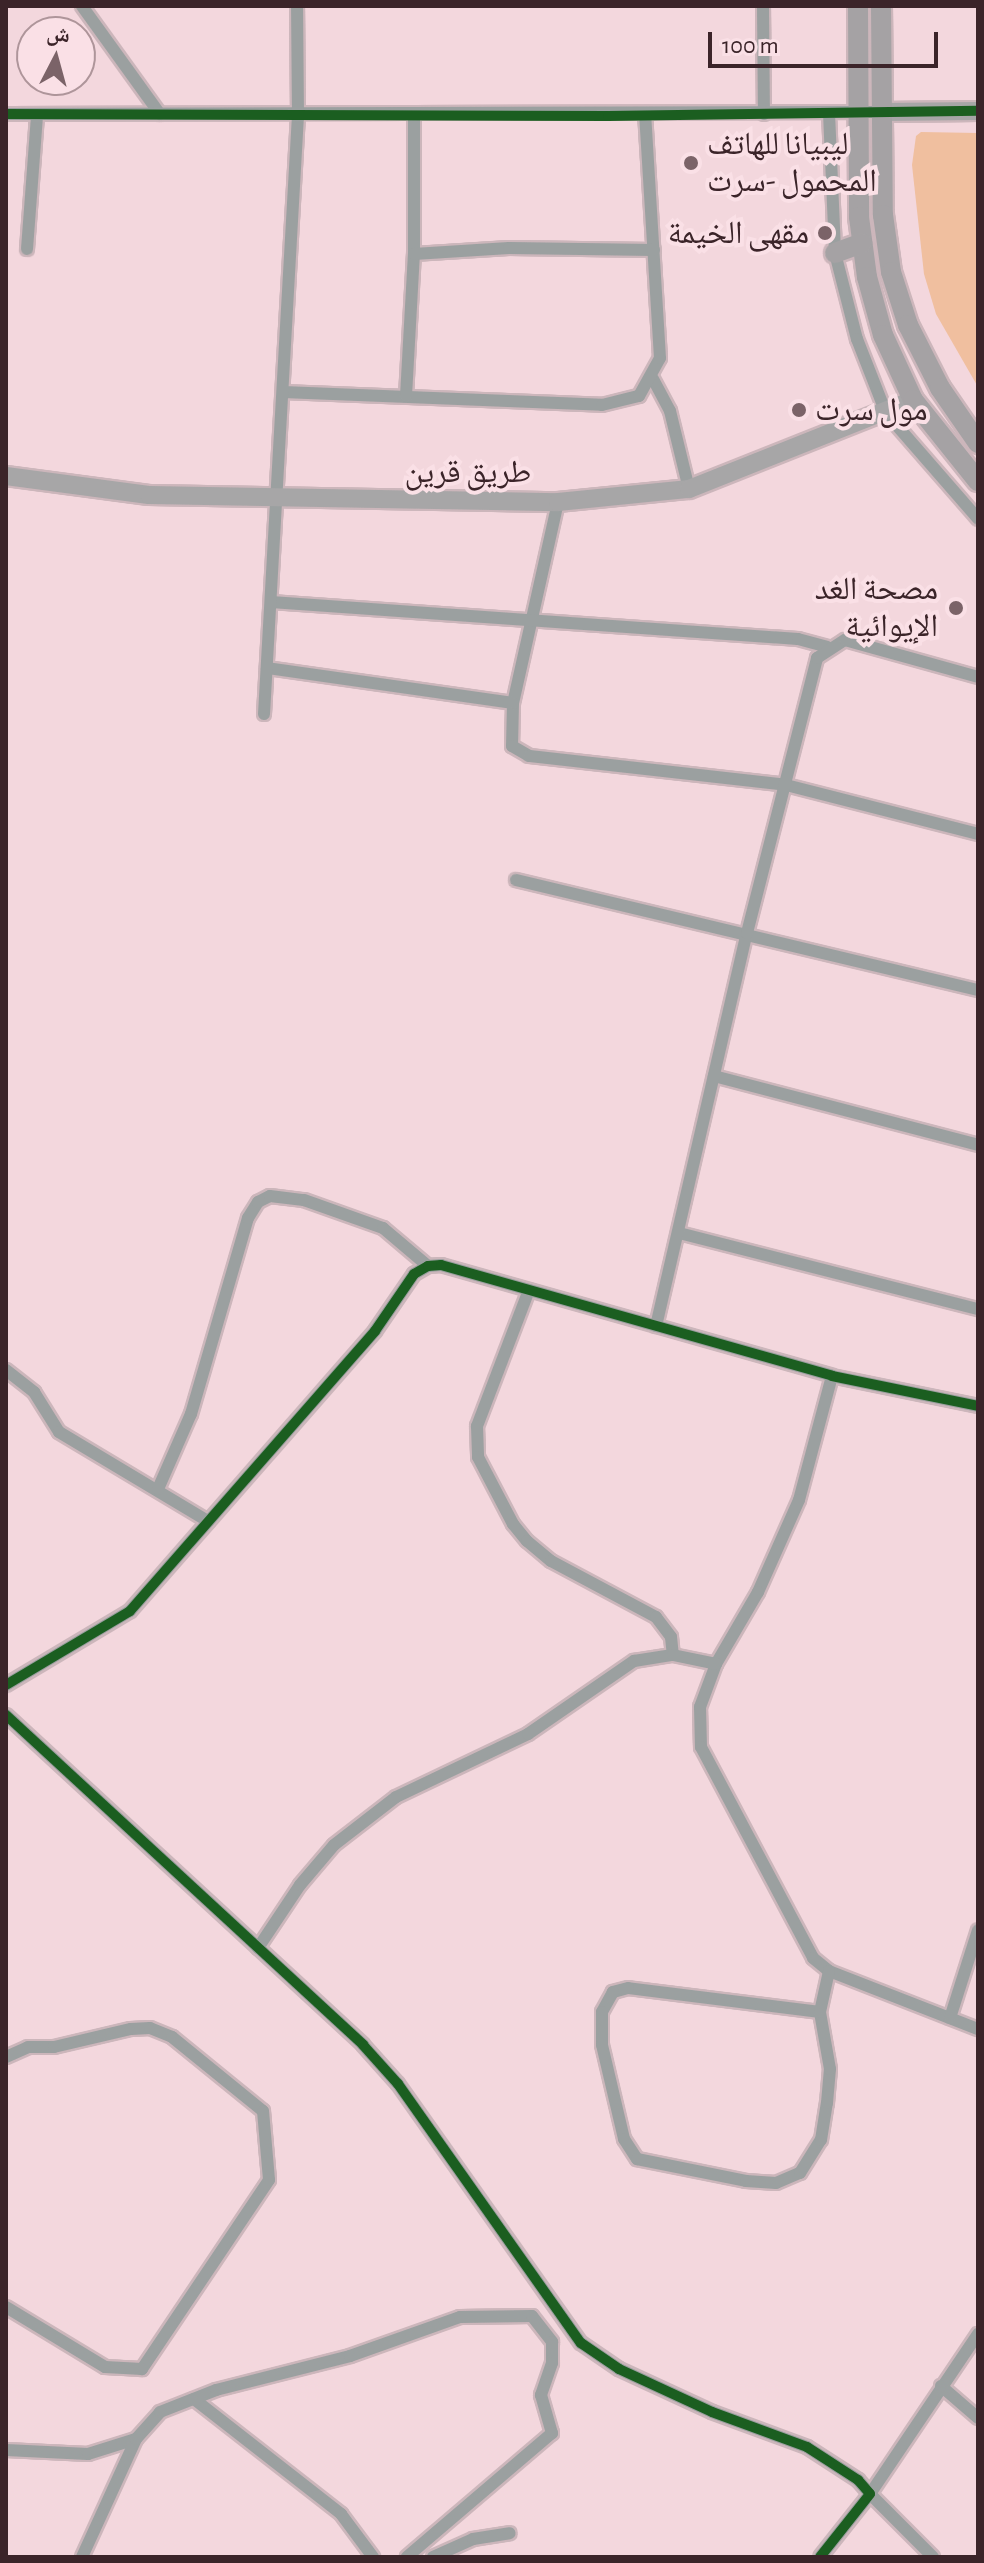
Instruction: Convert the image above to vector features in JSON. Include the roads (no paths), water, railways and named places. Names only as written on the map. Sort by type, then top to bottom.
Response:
[{"type":"main road","points":[[858,6],[862,243],[883,335],[913,400],[978,481]]},
{"type":"main road","points":[[881,6],[883,215],[891,272],[908,325],[940,388],[978,443]]},
{"type":"main road","points":[[882,112],[978,111]]},
{"type":"main road","points":[[835,253],[862,243]]},
{"type":"main road","name":"طريق قرين","points":[[6,476],[149,495],[277,501],[558,502],[689,489],[913,400]]},
{"type":"street","points":[[82,6],[160,114]]},
{"type":"street","points":[[264,714],[298,116],[297,6]]},
{"type":"street","points":[[763,6],[764,114]]},
{"type":"street","points":[[6,114],[645,116],[882,112]]},
{"type":"street","points":[[829,113],[835,253],[857,339],[886,413],[978,519]]},
{"type":"street","points":[[27,249],[37,115]]},
{"type":"street","points":[[406,396],[414,254],[414,116]]},
{"type":"street","points":[[283,392],[624,404],[639,396],[653,379],[661,337],[645,116]]},
{"type":"street","points":[[414,254],[509,248],[654,250]]},
{"type":"street","points":[[653,379],[670,411],[689,489]]},
{"type":"street","points":[[558,502],[513,703],[512,746],[529,756],[786,785],[978,834]]},
{"type":"street","points":[[271,602],[798,639],[827,647]]},
{"type":"street","points":[[656,1326],[747,933],[817,658],[827,647],[845,640],[978,677]]},
{"type":"street","points":[[267,668],[513,703]]},
{"type":"street","points":[[516,880],[978,990]]},
{"type":"street","points":[[714,1076],[978,1145]]},
{"type":"street","points":[[158,1489],[191,1414],[248,1218],[258,1202],[270,1196],[304,1200],[383,1228],[428,1266]]},
{"type":"street","points":[[679,1233],[978,1309]]},
{"type":"street","points":[[6,1685],[130,1611],[375,1331],[414,1274],[428,1266],[441,1265],[832,1376],[978,1406]]},
{"type":"street","points":[[529,1290],[477,1426],[478,1457],[527,1541],[551,1561],[656,1617],[671,1637],[673,1655]]},
{"type":"street","points":[[6,1370],[34,1392],[59,1432],[208,1521]]},
{"type":"street","points":[[832,1376],[799,1500],[758,1592],[716,1664],[700,1707],[701,1747],[804,1946],[829,1971],[978,2029]]},
{"type":"street","points":[[258,1948],[300,1885],[362,1819],[528,1734],[610,1674],[634,1661],[673,1655],[716,1664]]},
{"type":"street","points":[[6,1715],[258,1948],[398,2084],[581,2343],[619,2369],[712,2412],[807,2447],[841,2467],[933,2557]]},
{"type":"street","points":[[950,2018],[978,1930]]},
{"type":"street","points":[[820,2012],[628,1988],[613,1992],[602,2012],[602,2045],[624,2139],[637,2159],[746,2181],[776,2183],[800,2173],[821,2140],[827,2103],[830,2069],[820,2012],[829,1971]]},
{"type":"street","points":[[6,2057],[28,2047],[150,2028],[172,2037],[247,2094],[263,2111],[269,2132],[269,2180],[142,2369],[105,2367],[6,2307]]},
{"type":"street","points":[[82,2557],[136,2439],[160,2412],[194,2399],[350,2356],[460,2317],[519,2315],[540,2322],[554,2353],[541,2395],[552,2433],[407,2557]]},
{"type":"street","points":[[820,2557],[870,2494],[978,2334]]},
{"type":"street","points":[[941,2386],[978,2418]]},
{"type":"street","points":[[194,2399],[341,2514],[373,2557]]},
{"type":"street","points":[[6,2450],[88,2454],[136,2439]]},
{"type":"street","points":[[433,2557],[473,2539],[510,2533]]},
{"type":"place","name":"ليبيانا للهاتف المحمول -سرت","points":[[691,163]]},
{"type":"place","name":"مقهى الخيمة","points":[[825,233]]},
{"type":"place","name":"مول سرت","points":[[799,410]]},
{"type":"place","name":"مصحة الغد الإيوائية","points":[[956,608]]}]
